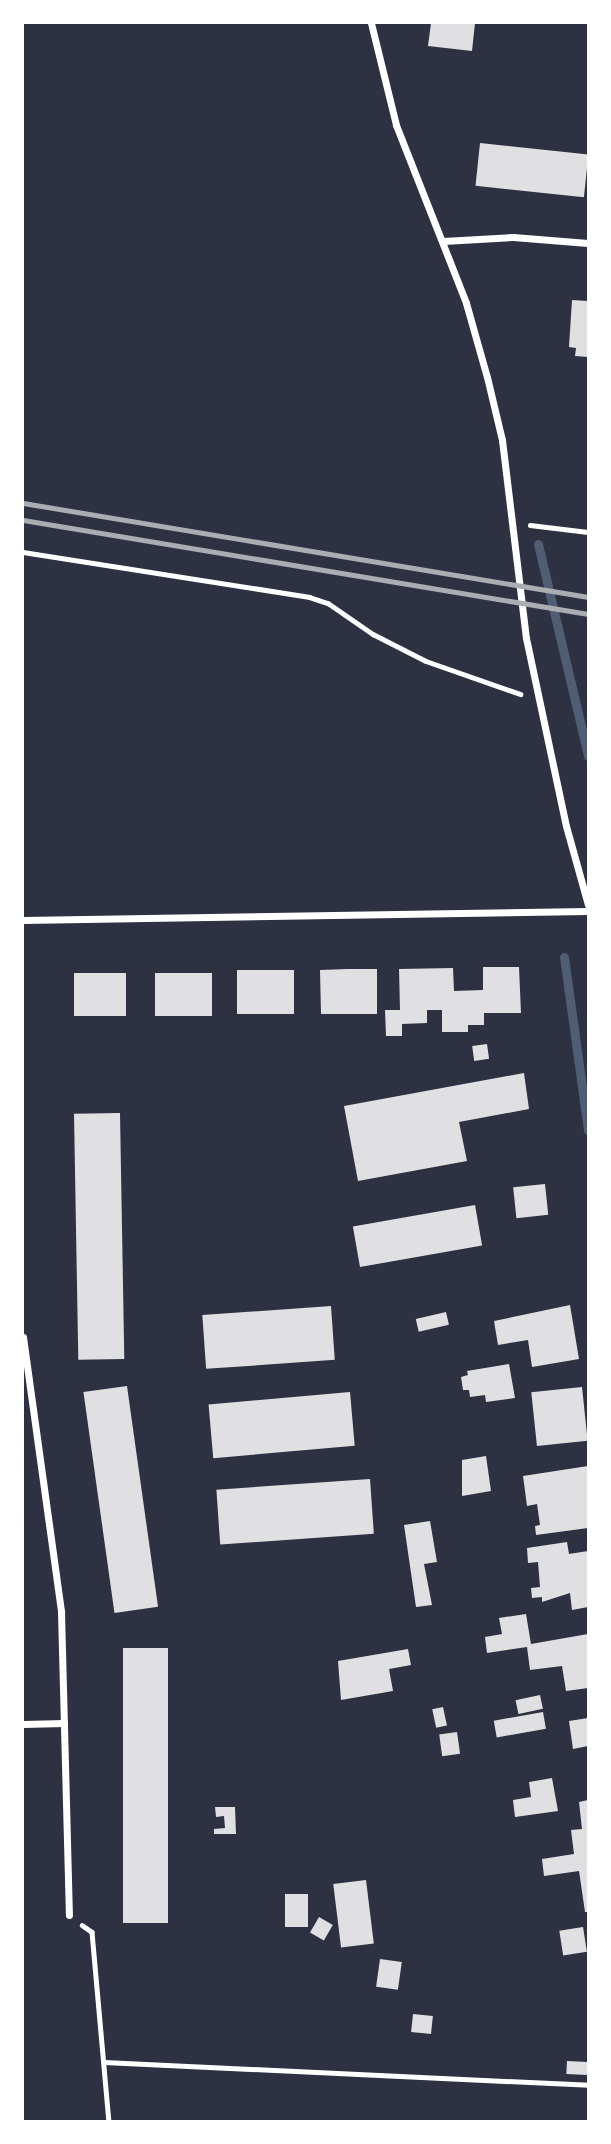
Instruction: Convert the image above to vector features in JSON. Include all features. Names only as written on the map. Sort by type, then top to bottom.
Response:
[{"type":"street","points":[[23,920],[588,908],[538,700],[487,377],[443,242],[397,125],[371,23]]},
{"type":"street","points":[[443,242],[513,237],[588,243]]},
{"type":"street","points":[[23,1336],[61,1612],[69,1915]]},
{"type":"street","points":[[23,1724],[64,1723]]},
{"type":"path","points":[[512,523],[588,533]]},
{"type":"path","points":[[23,551],[309,597],[328,603],[373,634],[426,661],[538,700]]},
{"type":"path","points":[[69,1915],[92,1932],[109,2121]]},
{"type":"path","points":[[104,2062],[588,2085]]},
{"type":"building","points":[[431,23],[475,23],[472,51],[428,46]]},
{"type":"building","points":[[480,143],[588,154],[584,197],[476,186]]},
{"type":"building","points":[[572,300],[588,301],[588,357],[575,356],[576,348],[569,347]]},
{"type":"building","points":[[483,967],[519,967],[521,1013],[484,1013],[484,1025],[468,1025],[468,1032],[442,1032],[442,1010],[427,1010],[427,1023],[402,1024],[402,1036],[386,1036],[385,1010],[400,1010],[399,969],[453,968],[454,991],[483,990]]},
{"type":"building","points":[[377,969],[377,1014],[321,1014],[320,970]]},
{"type":"building","points":[[237,970],[294,970],[294,1014],[237,1014]]},
{"type":"building","points":[[74,973],[126,973],[126,1016],[74,1016]]},
{"type":"building","points":[[155,973],[212,973],[212,1016],[155,1016]]},
{"type":"building","points":[[487,1044],[489,1059],[474,1061],[472,1046]]},
{"type":"building","points":[[524,1073],[529,1109],[459,1122],[467,1161],[358,1181],[344,1106]]},
{"type":"building","points":[[120,1113],[124,1359],[78,1360],[74,1114]]},
{"type":"building","points":[[545,1184],[548,1215],[516,1218],[513,1187]]},
{"type":"building","points":[[475,1205],[482,1245],[360,1267],[353,1227]]},
{"type":"building","points":[[570,1305],[579,1359],[532,1367],[528,1340],[498,1345],[494,1321]]},
{"type":"building","points":[[331,1306],[335,1360],[206,1369],[202,1315]]},
{"type":"building","points":[[446,1312],[449,1325],[419,1332],[416,1319]]},
{"type":"building","points":[[509,1364],[515,1398],[486,1402],[485,1395],[470,1397],[469,1390],[463,1390],[461,1377],[468,1375],[467,1371]]},
{"type":"building","points":[[127,1386],[158,1607],[114,1613],[83,1392]]},
{"type":"building","points":[[582,1387],[588,1441],[537,1446],[531,1392]]},
{"type":"building","points":[[350,1392],[355,1446],[213,1458],[209,1404]]},
{"type":"building","points":[[486,1456],[491,1491],[462,1496],[462,1460]]},
{"type":"building","points":[[588,1466],[588,1528],[536,1535],[535,1526],[540,1525],[537,1504],[527,1506],[523,1476]]},
{"type":"building","points":[[370,1479],[374,1534],[220,1545],[216,1490]]},
{"type":"building","points":[[430,1521],[437,1562],[424,1564],[432,1605],[416,1607],[404,1525]]},
{"type":"building","points":[[567,1542],[569,1554],[588,1551],[588,1607],[572,1610],[570,1593],[542,1602],[542,1597],[532,1598],[531,1588],[540,1587],[538,1562],[528,1563],[527,1548]]},
{"type":"building","points":[[526,1614],[531,1644],[588,1634],[588,1688],[566,1691],[562,1666],[530,1670],[527,1647],[487,1653],[485,1637],[502,1634],[499,1618]]},
{"type":"building","points":[[123,1648],[168,1648],[168,1923],[123,1923]]},
{"type":"building","points":[[408,1649],[411,1665],[389,1669],[393,1691],[341,1700],[338,1661]]},
{"type":"building","points":[[540,1695],[543,1709],[518,1714],[516,1700]]},
{"type":"building","points":[[443,1707],[447,1726],[436,1728],[432,1709]]},
{"type":"building","points":[[543,1712],[546,1729],[497,1737],[494,1721]]},
{"type":"building","points":[[588,1718],[588,1746],[573,1749],[569,1721]]},
{"type":"building","points":[[457,1732],[460,1754],[442,1756],[439,1735]]},
{"type":"building","points":[[552,1778],[558,1811],[515,1817],[513,1800],[531,1797],[529,1782]]},
{"type":"building","points":[[588,1800],[588,1912],[585,1912],[579,1871],[544,1876],[542,1859],[574,1854],[571,1830],[582,1829],[579,1802]]},
{"type":"building","points":[[215,1807],[235,1807],[236,1834],[214,1834],[214,1829],[225,1828],[224,1816],[216,1817]]},
{"type":"building","points":[[366,1880],[374,1944],[341,1948],[333,1884]]},
{"type":"building","points":[[285,1894],[308,1894],[308,1927],[285,1927]]},
{"type":"building","points":[[319,1917],[333,1925],[324,1941],[310,1933]]},
{"type":"building","points":[[583,1927],[587,1952],[563,1955],[559,1931]]},
{"type":"building","points":[[380,1959],[402,1962],[398,1990],[376,1987]]},
{"type":"building","points":[[413,2014],[433,2016],[431,2034],[411,2032]]},
{"type":"building","points":[[567,2061],[588,2062],[587,2075],[566,2074]]},
{"type":"waterway","points":[[538,544],[588,756]]},
{"type":"waterway","points":[[564,957],[588,1130]]},
{"type":"railway","points":[[23,503],[588,597]]},
{"type":"railway","points":[[23,520],[588,614]]}]
